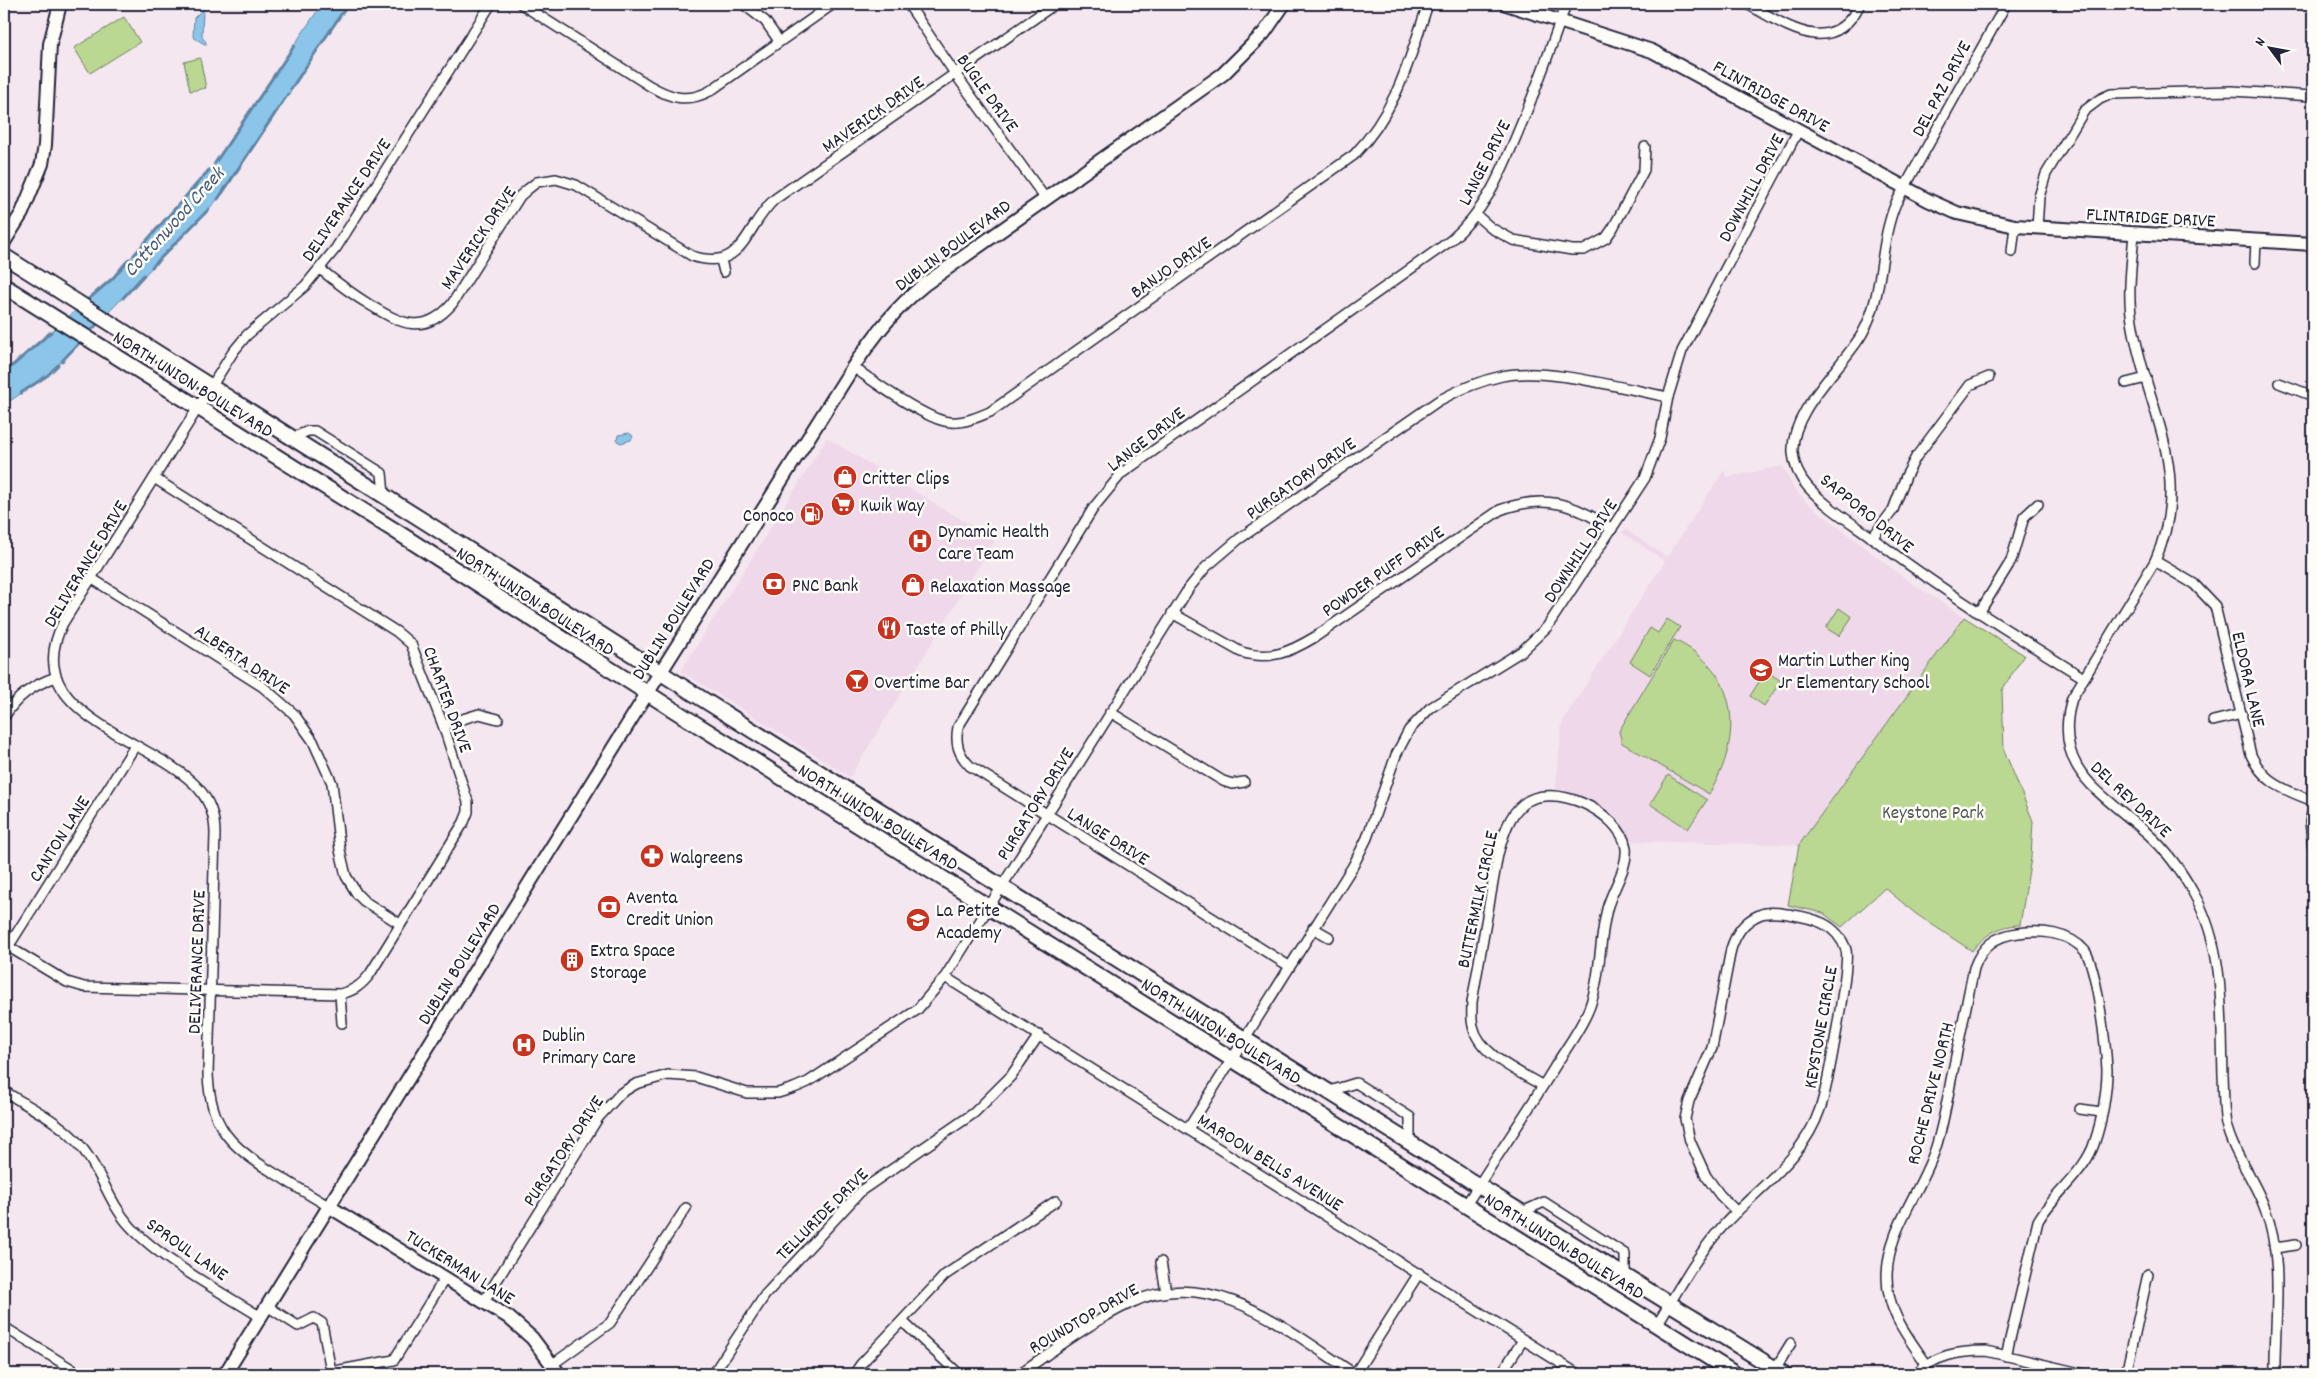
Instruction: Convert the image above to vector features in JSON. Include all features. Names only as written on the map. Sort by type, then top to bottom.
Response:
[{"type":"main road","points":[[4,242],[31,195],[42,164],[46,145],[50,44],[60,4]]},
{"type":"main road","name":"DUBLIN BOULEVARD","points":[[225,1374],[647,693],[853,367],[884,323],[910,296],[1045,198],[1223,74],[1264,33],[1284,4]]},
{"type":"main road","name":"FLINTRIDGE DRIVE","points":[[1506,4],[1652,51],[1905,188],[1957,213],[2015,226],[2037,228],[2313,244]]},
{"type":"main road","name":"NORTH UNION BOULEVARD","points":[[4,256],[660,673],[1245,1037],[1479,1186],[1780,1371]]},
{"type":"main road","name":"NORTH UNION BOULEVARD","points":[[4,286],[394,530],[647,693],[1233,1058],[1735,1374]]},
{"type":"main road","name":"TUCKERMAN LANE","points":[[330,1207],[484,1301],[521,1327],[556,1369]]},
{"type":"street","name":"DELIVERANCE DRIVE","points":[[330,1207],[240,1152],[219,1125],[211,1102],[209,1090],[215,834],[215,821],[212,810],[191,781],[79,709],[66,695],[56,677],[53,654],[57,634],[239,344],[305,286],[336,248],[491,4]]},
{"type":"street","points":[[521,4],[650,86],[664,94],[681,99],[700,95],[710,90],[832,4]]},
{"type":"street","points":[[742,4],[765,22],[779,41]]},
{"type":"street","name":"BUGLE DRIVE","points":[[908,4],[956,75],[1045,198]]},
{"type":"street","name":"MAVERICK DRIVE","points":[[320,269],[342,287],[396,320],[417,324],[428,322],[445,312],[452,304],[520,196],[537,182],[556,179],[576,185],[684,252],[701,259],[721,260],[740,248],[768,206],[1055,4]]},
{"type":"street","name":"BANJO DRIVE","points":[[853,367],[924,412],[944,421],[966,421],[990,412],[1354,154],[1379,125],[1397,95],[1428,4]]},
{"type":"street","name":"LANGE DRIVE","points":[[1289,966],[1045,814],[966,762],[958,748],[956,737],[958,727],[1104,493],[1122,473],[1450,241],[1476,215],[1486,201],[1500,173],[1540,82],[1566,4]]},
{"type":"street","points":[[1747,4],[1790,27],[1813,35],[1825,34],[1845,25],[1854,17],[1860,4]]},
{"type":"street","name":"DEL PAZ DRIVE","points":[[1905,188],[2006,4]]},
{"type":"street","points":[[2037,228],[2039,197],[2046,174],[2084,110],[2100,98],[2111,94],[2232,91],[2313,96]]},
{"type":"street","name":"DOWNHILL DRIVE","points":[[1188,1129],[1360,853],[1396,755],[1409,730],[1430,708],[1522,651],[1540,635],[1556,616],[1649,468],[1660,438],[1668,397],[1688,339],[1798,131]]},
{"type":"street","points":[[1476,215],[1491,228],[1514,240],[1572,250],[1584,250],[1606,238],[1613,228],[1644,170],[1646,147]]},
{"type":"street","name":"SAPPORO DRIVE","points":[[1905,188],[1896,203],[1888,226],[1877,294],[1868,322],[1861,335],[1801,417],[1794,440],[1796,465],[1800,476],[1808,487],[1925,578],[2084,678]]},
{"type":"street","points":[[2012,252],[2015,226]]},
{"type":"street","name":"DEL REY DRIVE","points":[[2134,233],[2130,290],[2132,321],[2165,445],[2171,480],[2167,529],[2155,561],[2072,698],[2067,726],[2068,740],[2076,768],[2091,787],[2150,836],[2174,862],[2195,895],[2211,933],[2220,983],[2226,1123],[2234,1146],[2266,1209],[2275,1248],[2275,1374]]},
{"type":"street","points":[[2255,263],[2256,241]]},
{"type":"street","points":[[721,260],[724,272]]},
{"type":"street","name":"PURGATORY DRIVE","points":[[484,1301],[598,1118],[621,1093],[636,1084],[668,1074],[696,1077],[747,1092],[778,1092],[794,1088],[808,1082],[917,1010],[945,977],[1172,613],[1206,566],[1239,540],[1438,401],[1470,385],[1502,376],[1550,374],[1668,397]]},
{"type":"street","points":[[1872,538],[1893,510],[1906,476],[1916,457],[1970,385],[1989,377]]},
{"type":"street","points":[[2126,383],[2146,378]]},
{"type":"street","points":[[2279,383],[2313,396]]},
{"type":"street","name":"CHARTER DRIVE","points":[[6,945],[60,978],[76,985],[340,994],[358,988],[364,982],[464,822],[468,812],[465,792],[443,725],[416,652],[411,644],[404,637],[154,478]]},
{"type":"street","name":"POWDER PUFF DRIVE","points":[[1172,613],[1241,652],[1252,655],[1275,656],[1286,653],[1315,637],[1500,510],[1531,501],[1554,502],[1588,513],[1612,528]]},
{"type":"street","points":[[1979,613],[2011,561],[2024,517],[2038,504]]},
{"type":"street","name":"ELDORA LANE","points":[[2155,561],[2194,584],[2215,606],[2251,755],[2262,774],[2281,788],[2313,801]]},
{"type":"street","name":"ALBERTA DRIVE","points":[[91,578],[263,687],[294,714],[313,741],[332,783],[340,850],[346,876],[357,894],[364,901],[400,924]]},
{"type":"street","points":[[4,717],[21,695],[42,682],[56,677]]},
{"type":"street","points":[[1110,712],[1223,781],[1232,784],[1244,782]]},
{"type":"street","points":[[443,725],[479,714],[498,719]]},
{"type":"street","points":[[2213,721],[2242,714]]},
{"type":"street","name":"CANTON LANE","points":[[6,945],[135,746]]},
{"type":"street","name":"BUTTERMILK CIRCLE","points":[[1466,1206],[1543,1086],[1586,1018],[1594,995],[1606,912],[1626,857],[1623,837],[1607,817],[1597,810],[1555,795],[1532,798],[1523,804],[1514,813],[1502,838],[1472,1002],[1473,1026],[1483,1045],[1493,1054],[1543,1086]]},
{"type":"street","points":[[2313,808],[2310,822],[2313,847]]},
{"type":"street","name":"KEYSTONE CIRCLE","points":[[1657,1325],[1708,1244],[1794,1155],[1809,1134],[1821,1107],[1845,977],[1846,951],[1834,931],[1826,924],[1806,917],[1768,913],[1759,915],[1741,927],[1735,936],[1730,949],[1712,1048],[1686,1110],[1686,1129],[1706,1176],[1720,1195],[1737,1212]]},
{"type":"street","points":[[1313,928],[1329,937]]},
{"type":"street","name":"ROCHE DRIVE NORTH","points":[[1927,1364],[1904,1332],[1890,1304],[1887,1278],[1890,1249],[1900,1224],[1924,1179],[1937,1145],[1978,956],[1995,939],[2007,934],[2024,932],[2054,933],[2075,942],[2085,951],[2090,961],[2094,972],[2107,1070],[2101,1112],[2092,1150],[2038,1221],[2006,1356]]},
{"type":"street","name":"MAROON BELLS AVENUE","points":[[945,977],[1578,1374]]},
{"type":"street","points":[[340,994],[342,1023]]},
{"type":"street","name":"TELLURIDE DRIVE","points":[[714,1374],[765,1295],[862,1190],[980,1107],[1011,1076],[1039,1035]]},
{"type":"street","points":[[1330,1091],[1356,1083],[1410,1117],[1410,1142]]},
{"type":"street","name":"SPROUL LANE","points":[[4,1091],[58,1126],[75,1140],[90,1158],[116,1208],[141,1236],[164,1255],[264,1312],[298,1326],[314,1318],[322,1323],[331,1371],[394,1360],[446,1278]]},
{"type":"street","points":[[2080,1109],[2101,1112]]},
{"type":"street","points":[[854,1374],[861,1364],[944,1275],[1056,1201]]},
{"type":"street","name":"NORTH UNION BOULEVARD","points":[[1522,1212],[1544,1202],[1625,1254],[1625,1275]]},
{"type":"street","points":[[556,1369],[610,1323],[686,1208]]},
{"type":"street","points":[[2275,1248],[2296,1245]]},
{"type":"street","name":"ROUNDTOP DRIVE","points":[[1161,1262],[1166,1292]]},
{"type":"street","points":[[1355,1374],[1419,1273]]},
{"type":"street","points":[[2126,1374],[2148,1274]]},
{"type":"street","name":"ROUNDTOP DRIVE","points":[[1019,1374],[1132,1302],[1166,1292],[1187,1291],[1216,1295],[1245,1305],[1355,1374]]},
{"type":"street","points":[[902,1320],[959,1374]]},
{"type":"street","points":[[4,1327],[80,1374]]},
{"type":"street","points":[[1501,1374],[1523,1340]]},
{"type":"street","name":"NORTH UNION BOULEVARD","points":[[1780,1371],[1791,1343]]},
{"type":"street","points":[[1915,1374],[1927,1364],[1937,1359],[1960,1352],[1986,1351],[2084,1374]]},
{"type":"shaded area","points":[[827,438],[995,540],[850,777],[681,671]]},
{"type":"shaded area","name":"Martin Luther King Jr Elementary School","points":[[1783,466],[1793,487],[1805,501],[1908,581],[1964,617],[1799,845],[1631,841],[1621,821],[1609,810],[1570,792],[1556,788],[1562,722],[1665,561],[1622,533],[1625,529],[1667,557],[1724,470],[1727,477]]},
{"type":"green space","points":[[124,17],[140,42],[90,73],[74,48]]},
{"type":"green space","points":[[200,58],[206,88],[190,91],[184,62]]},
{"type":"green space","points":[[1839,608],[1852,617],[1839,636],[1826,628]]},
{"type":"green space","name":"Keystone Park","points":[[1964,617],[2024,655],[2002,690],[2004,750],[2033,821],[2031,858],[2020,925],[2013,925],[1993,932],[1972,951],[1916,914],[1885,888],[1842,927],[1823,913],[1788,905],[1799,845]]},
{"type":"green space","points":[[1667,619],[1680,627],[1650,675],[1630,662],[1650,628],[1658,633]]},
{"type":"green space","points":[[1674,640],[1696,653],[1712,669],[1723,687],[1729,707],[1731,728],[1728,750],[1709,794],[1622,743],[1619,731]]},
{"type":"green space","points":[[1766,671],[1781,681],[1764,706],[1750,696]]},
{"type":"green space","points":[[1668,775],[1707,800],[1688,829],[1650,804]]},
{"type":"water","points":[[322,4],[348,4],[223,194],[48,375],[4,405],[4,373],[113,278],[213,165]]},
{"type":"water","points":[[203,9],[202,37],[206,45],[193,37],[194,18]]},
{"type":"water","points":[[629,433],[633,436],[631,440],[621,443],[617,441],[618,435]]},
{"type":"waterway","name":"Cottonwood Creek","points":[[291,89],[348,4]]},
{"type":"waterway","name":"Cottonwood Creek","points":[[215,163],[294,46]]},
{"type":"waterway","name":"Cottonwood Creek","points":[[218,199],[288,94]]},
{"type":"waterway","name":"Cottonwood Creek","points":[[134,255],[209,170]]},
{"type":"waterway","name":"Cottonwood Creek","points":[[152,267],[209,209]]},
{"type":"waterway","name":"Cottonwood Creek","points":[[85,302],[113,278],[129,259]]},
{"type":"waterway","name":"Cottonwood Creek","points":[[123,298],[144,275]]},
{"type":"waterway","name":"Cottonwood Creek","points":[[88,334],[101,320]]},
{"type":"waterway","name":"Cottonwood Creek","points":[[4,373],[51,332]]},
{"type":"waterway","name":"Cottonwood Creek","points":[[62,361],[82,340]]},
{"type":"waterway","name":"Cottonwood Creek","points":[[21,393],[48,375],[58,365]]},
{"type":"place","name":"Critter Clips","points":[[845,477]]},
{"type":"place","name":"Kwik Way","points":[[843,504]]},
{"type":"place","name":"Conoco","points":[[812,514]]},
{"type":"place","name":"Dynamic Health Care Team","points":[[920,541]]},
{"type":"place","name":"PNC Bank","points":[[774,584]]},
{"type":"place","name":"Relaxation Massage","points":[[913,585]]},
{"type":"place","name":"Taste of Philly","points":[[889,628]]},
{"type":"place","name":"Martin Luther King Jr Elementary School","points":[[1761,670]]},
{"type":"place","name":"Overtime Bar","points":[[857,681]]},
{"type":"place","name":"Walgreens","points":[[652,856]]},
{"type":"place","name":"Aventa Credit Union","points":[[609,907]]},
{"type":"place","name":"La Petite Academy","points":[[918,920]]},
{"type":"place","name":"Extra Space Storage","points":[[572,960]]},
{"type":"place","name":"Dublin Primary Care","points":[[524,1045]]}]
